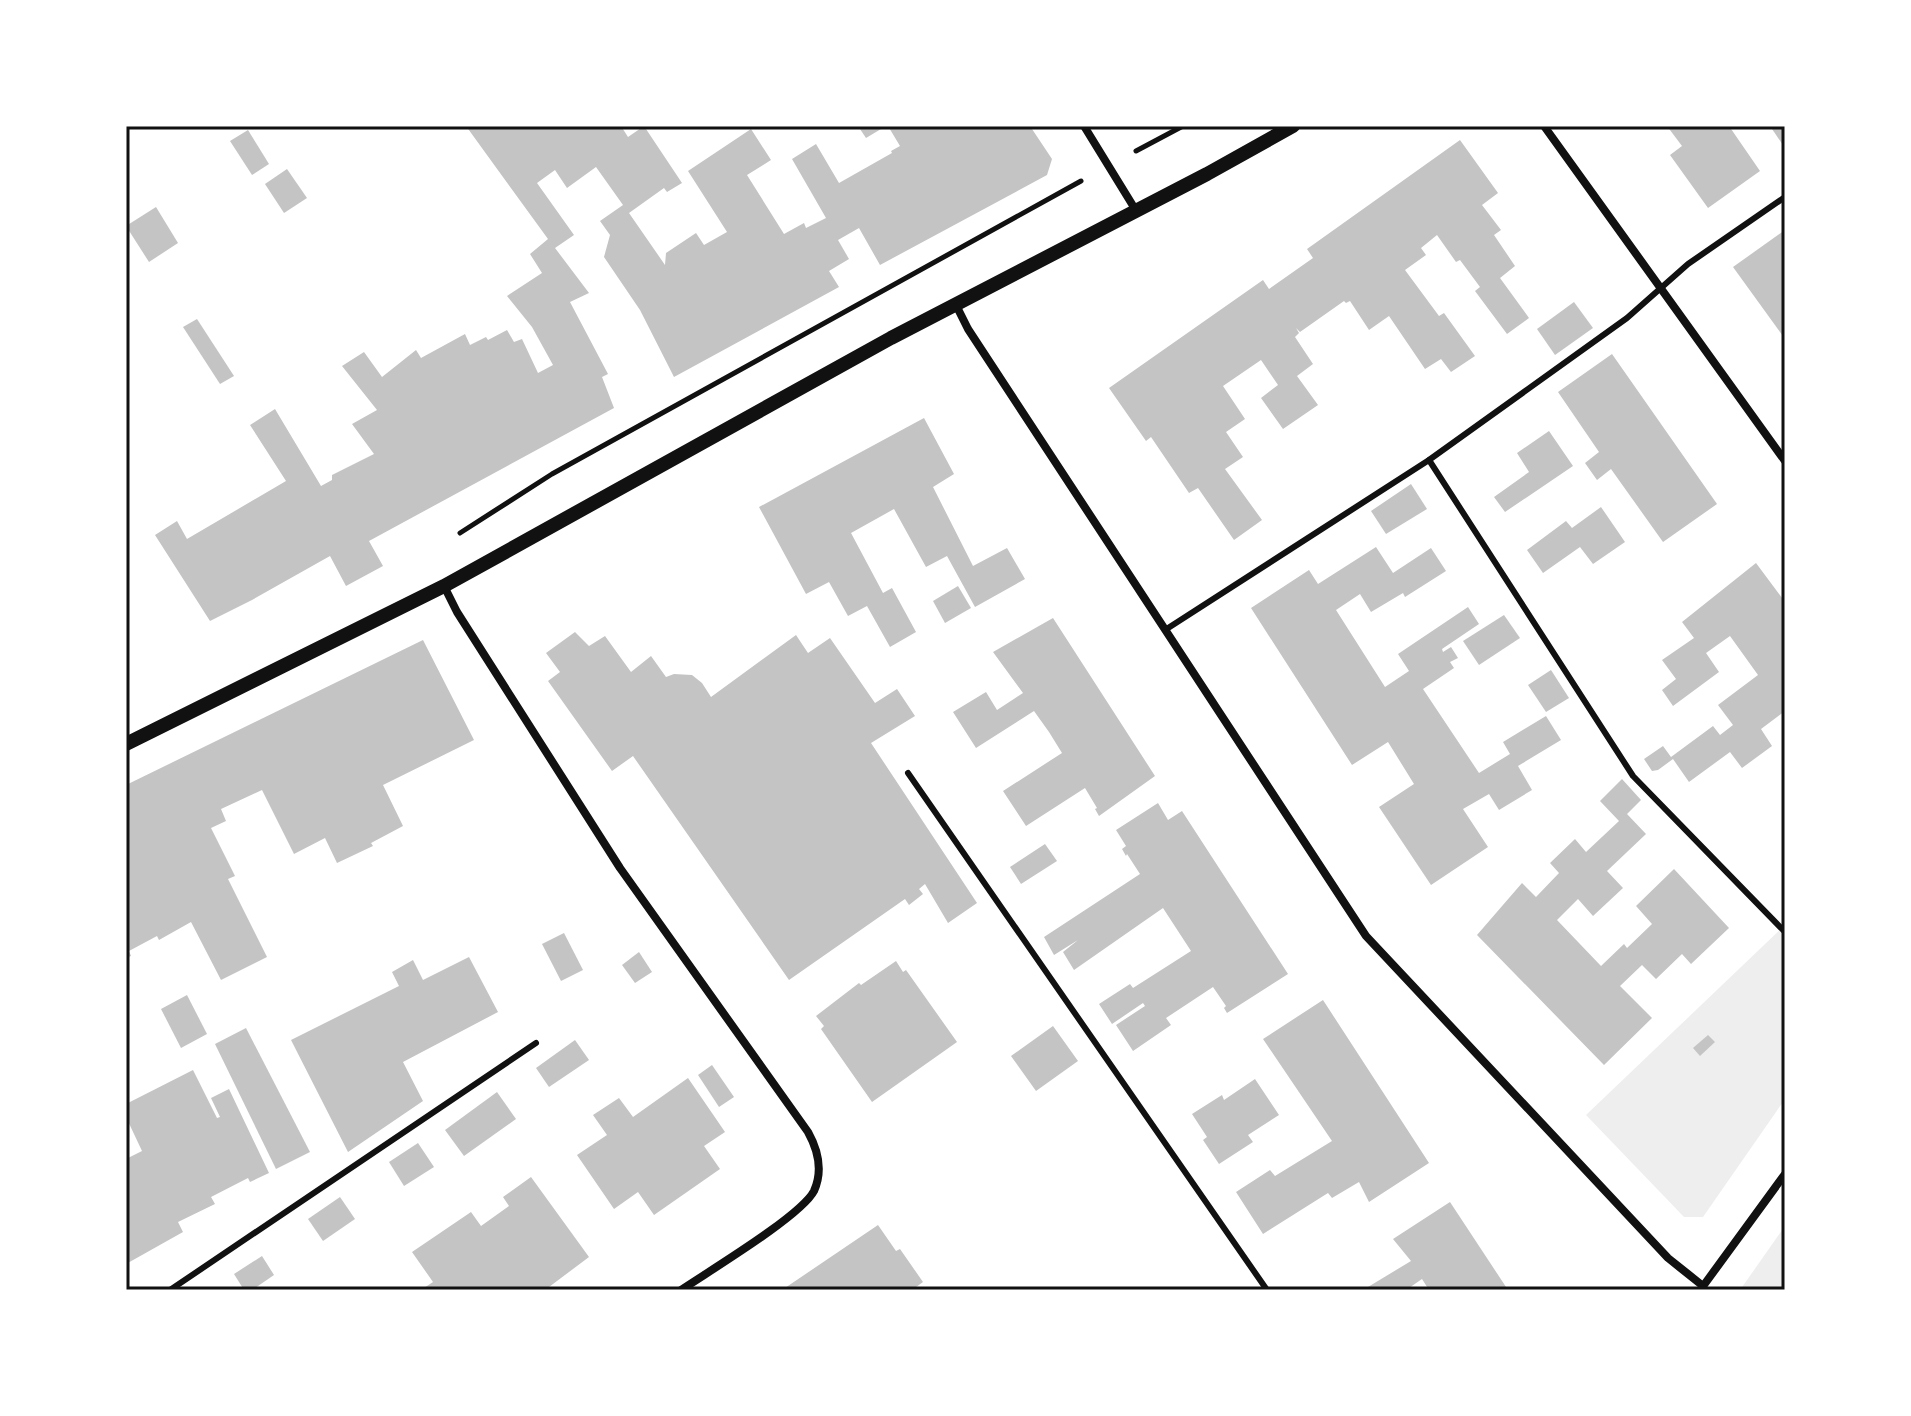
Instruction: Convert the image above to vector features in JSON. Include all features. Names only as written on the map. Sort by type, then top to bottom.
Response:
[{"type":"street","points":[[1084,126],[1135,209]]},
{"type":"street","points":[[126,744],[444,586],[955,303],[1207,174],[1293,126]]},
{"type":"street","points":[[1544,126],[1785,461]]},
{"type":"street","points":[[955,303],[968,329],[1366,936],[1668,1258],[1702,1288],[1785,1174]]},
{"type":"street","points":[[444,586],[457,612],[620,868],[808,1132],[818,1153],[818,1176],[809,1199],[789,1217],[681,1290]]},
{"type":"lane","points":[[1165,630],[1429,460],[1627,318],[1688,264],[1785,197]]},
{"type":"lane","points":[[1429,460],[1633,776],[1785,932]]},
{"type":"lane","points":[[908,773],[1267,1290]]},
{"type":"lane","points":[[170,1290],[536,1043]]},
{"type":"path","points":[[453,538],[552,474],[1183,126]]},
{"type":"shaded area","points":[[1785,925],[1785,1099],[1703,1217],[1684,1217],[1586,1115]]},
{"type":"shaded area","points":[[1785,1226],[1785,1290],[1740,1290]]},
{"type":"building","points":[[466,126],[621,126],[628,137],[644,126],[682,183],[667,192],[664,188],[629,213],[665,265],[666,253],[696,233],[704,245],[727,232],[688,171],[751,129],[771,160],[747,175],[784,234],[804,223],[806,228],[826,218],[792,159],[816,144],[839,183],[900,146],[888,126],[1030,126],[1052,159],[1047,175],[880,265],[859,228],[838,240],[849,259],[829,271],[839,287],[674,377],[640,310],[604,257],[610,235],[600,221],[623,205],[596,167],[567,188],[555,170],[537,183],[574,235],[555,248],[589,293],[570,302],[608,374],[602,377],[614,408],[369,541],[383,566],[346,586],[330,556],[210,621],[155,535],[177,521],[187,539],[286,481],[250,425],[275,409],[321,486],[332,480],[332,475],[374,454],[352,424],[377,410],[342,366],[364,352],[382,377],[416,350],[421,358],[465,334],[470,345],[507,330],[514,342],[522,339],[538,373],[553,365],[532,327],[507,296],[542,273],[530,254],[548,239]]},
{"type":"building","points":[[858,126],[886,126],[866,138]]},
{"type":"building","points":[[1667,126],[1729,126],[1760,171],[1708,208],[1670,155],[1682,146]]},
{"type":"building","points":[[1770,126],[1785,126],[1785,148]]},
{"type":"building","points":[[248,130],[269,164],[252,175],[230,141]]},
{"type":"building","points":[[1460,140],[1498,193],[1482,205],[1501,230],[1494,235],[1515,266],[1500,278],[1529,318],[1507,334],[1475,291],[1480,287],[1460,260],[1456,262],[1437,235],[1421,248],[1426,255],[1405,270],[1439,316],[1444,313],[1475,356],[1451,372],[1441,359],[1425,369],[1389,316],[1369,330],[1350,301],[1344,301],[1300,332],[1296,328],[1299,333],[1295,337],[1313,364],[1297,376],[1318,405],[1283,429],[1261,398],[1278,385],[1261,360],[1223,386],[1245,419],[1226,432],[1243,457],[1225,469],[1262,520],[1234,540],[1198,488],[1189,493],[1151,437],[1146,441],[1109,388],[1263,280],[1269,289],[1313,258],[1307,249]]},
{"type":"building","points":[[287,169],[307,198],[284,213],[265,184]]},
{"type":"building","points":[[156,207],[178,243],[149,262],[126,226]]},
{"type":"building","points":[[1785,230],[1785,339],[1733,267]]},
{"type":"building","points":[[1574,302],[1593,328],[1555,355],[1537,329]]},
{"type":"building","points":[[197,319],[234,376],[220,384],[183,327]]},
{"type":"building","points":[[1612,354],[1717,504],[1663,542],[1611,469],[1597,480],[1585,463],[1599,452],[1558,392]]},
{"type":"building","points":[[924,418],[954,474],[933,487],[973,566],[1007,548],[1025,579],[975,607],[947,556],[926,567],[894,509],[851,533],[883,593],[892,588],[916,632],[890,647],[867,606],[848,616],[829,582],[806,594],[759,507]]},
{"type":"building","points":[[1549,431],[1573,466],[1505,512],[1494,497],[1529,472],[1517,453]]},
{"type":"building","points":[[1411,484],[1427,509],[1386,534],[1371,511]]},
{"type":"building","points":[[1601,507],[1625,542],[1593,564],[1580,547],[1543,573],[1527,550],[1566,521],[1572,528]]},
{"type":"building","points":[[1376,547],[1393,573],[1431,548],[1446,571],[1405,597],[1403,593],[1371,612],[1360,594],[1336,610],[1385,687],[1409,671],[1398,654],[1468,607],[1479,624],[1442,649],[1443,652],[1451,647],[1458,658],[1450,662],[1454,668],[1423,689],[1479,773],[1510,754],[1503,742],[1546,716],[1561,740],[1518,766],[1532,790],[1499,810],[1489,794],[1463,809],[1488,847],[1431,885],[1379,807],[1414,784],[1388,742],[1352,765],[1251,608],[1309,570],[1318,584]]},
{"type":"building","points":[[1756,563],[1785,602],[1785,711],[1761,729],[1772,746],[1742,768],[1730,752],[1689,782],[1673,759],[1652,771],[1644,759],[1663,746],[1671,757],[1713,726],[1720,735],[1733,725],[1718,705],[1758,675],[1730,636],[1706,653],[1719,672],[1673,706],[1662,690],[1676,679],[1662,660],[1694,638],[1682,622]]},
{"type":"building","points":[[958,586],[971,608],[945,623],[933,601]]},
{"type":"building","points":[[1504,615],[1520,638],[1479,665],[1463,641]]},
{"type":"building","points":[[1053,618],[1155,776],[1099,816],[1085,788],[1026,826],[1003,791],[1062,753],[1049,732],[1034,711],[976,748],[953,712],[986,692],[997,710],[1023,693],[993,652]]},
{"type":"building","points":[[575,632],[589,646],[605,636],[631,672],[651,656],[666,677],[692,675],[711,697],[796,635],[808,653],[830,638],[875,703],[897,689],[915,716],[871,743],[977,903],[948,923],[925,884],[919,889],[923,894],[909,905],[905,899],[789,980],[633,756],[612,771],[548,681],[560,672],[546,653]]},
{"type":"building","points":[[423,640],[474,740],[383,785],[403,826],[371,843],[373,846],[337,863],[325,838],[294,854],[262,790],[221,809],[226,821],[211,828],[235,876],[228,879],[267,957],[221,980],[191,922],[159,940],[157,936],[129,951],[131,956],[126,958],[126,785]]},
{"type":"building","points":[[1551,670],[1569,698],[1546,712],[1528,685]]},
{"type":"building","points":[[1622,779],[1641,800],[1627,814],[1646,834],[1607,871],[1623,888],[1593,916],[1578,899],[1557,920],[1601,966],[1624,944],[1627,948],[1652,924],[1636,906],[1674,869],[1729,928],[1691,964],[1682,954],[1656,979],[1642,965],[1620,986],[1652,1018],[1604,1065],[1477,935],[1522,883],[1536,897],[1559,873],[1550,863],[1575,839],[1586,852],[1619,821],[1600,801]]},
{"type":"building","points":[[1158,803],[1168,820],[1182,811],[1288,974],[1227,1013],[1226,1006],[1213,987],[1166,1018],[1171,1025],[1133,1051],[1116,1025],[1145,1006],[1143,1003],[1112,1024],[1099,1004],[1130,984],[1133,988],[1191,951],[1163,908],[1074,970],[1063,952],[1078,940],[1054,955],[1044,937],[1140,874],[1122,849],[1126,846],[1116,830]]},
{"type":"building","points":[[1045,844],[1057,861],[1021,884],[1010,867]]},
{"type":"building","points":[[564,933],[583,970],[561,981],[542,944]]},
{"type":"building","points":[[639,952],[652,972],[635,983],[622,965]]},
{"type":"building","points":[[469,957],[498,1012],[403,1062],[423,1101],[348,1152],[291,1040],[399,986],[392,972],[413,960],[423,980]]},
{"type":"building","points":[[896,961],[903,972],[906,970],[957,1042],[872,1102],[821,1029],[824,1026],[816,1016],[859,983],[861,985]]},
{"type":"building","points":[[187,995],[207,1034],[181,1048],[161,1009]]},
{"type":"building","points":[[1323,1000],[1429,1163],[1369,1202],[1359,1182],[1332,1198],[1328,1193],[1263,1234],[1236,1192],[1270,1170],[1275,1176],[1332,1141],[1263,1039]]},
{"type":"building","points":[[1053,1026],[1078,1061],[1036,1091],[1011,1056]]},
{"type":"building","points":[[246,1028],[310,1152],[276,1169],[215,1044]]},
{"type":"building","points":[[1708,1035],[1715,1042],[1700,1056],[1693,1048]]},
{"type":"building","points":[[575,1040],[589,1060],[549,1087],[536,1068]]},
{"type":"building","points":[[712,1065],[734,1097],[719,1107],[698,1075]]},
{"type":"building","points":[[193,1070],[217,1118],[220,1117],[211,1098],[229,1089],[269,1173],[250,1182],[248,1178],[211,1197],[215,1204],[178,1222],[183,1232],[126,1264],[126,1159],[142,1151],[126,1117],[126,1104]]},
{"type":"building","points":[[688,1078],[725,1132],[704,1146],[720,1169],[654,1215],[638,1192],[614,1209],[577,1155],[607,1135],[593,1115],[619,1098],[633,1117]]},
{"type":"building","points":[[1255,1079],[1279,1115],[1248,1135],[1253,1142],[1219,1164],[1203,1140],[1207,1137],[1192,1114],[1222,1095],[1224,1100]]},
{"type":"building","points":[[497,1092],[516,1119],[464,1156],[445,1130]]},
{"type":"building","points":[[418,1143],[434,1167],[404,1186],[389,1162]]},
{"type":"building","points":[[531,1177],[589,1257],[545,1290],[421,1290],[433,1282],[412,1252],[471,1212],[481,1226],[509,1206],[503,1197]]},
{"type":"building","points":[[340,1197],[355,1219],[323,1241],[308,1219]]},
{"type":"building","points":[[1450,1202],[1508,1290],[1429,1290],[1422,1279],[1406,1290],[1363,1290],[1411,1261],[1393,1239]]},
{"type":"building","points":[[878,1225],[923,1282],[912,1290],[782,1290]]},
{"type":"building","points":[[262,1256],[274,1275],[252,1290],[244,1290],[234,1274]]}]
